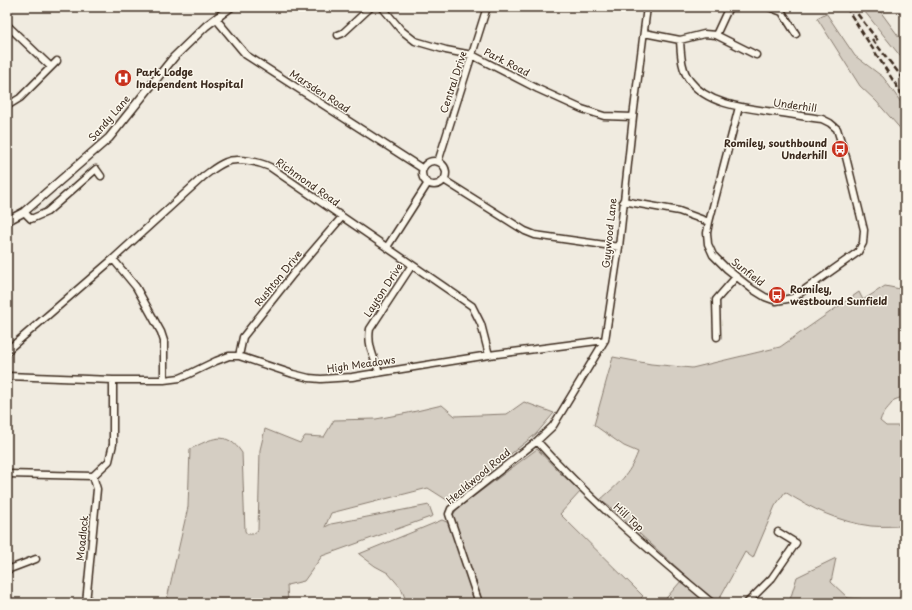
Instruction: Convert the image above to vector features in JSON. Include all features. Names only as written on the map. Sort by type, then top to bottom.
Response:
[{"type":"street","name":"Sandy Lane","points":[[7,221],[32,206],[109,138],[174,57],[193,37],[232,7]]},
{"type":"street","points":[[338,36],[371,7]]},
{"type":"street","name":"Park Road","points":[[382,7],[401,30],[415,41],[446,50],[472,55],[538,89],[582,109],[604,116],[632,116]]},
{"type":"street","name":"Central Drive","points":[[438,162],[487,7]]},
{"type":"street","name":"Guywood Lane","points":[[537,441],[553,426],[605,340],[618,248],[632,116],[647,7]]},
{"type":"street","points":[[716,36],[730,7]]},
{"type":"street","points":[[770,7],[782,12],[796,34]]},
{"type":"street","name":"Marsden Road","points":[[216,19],[246,55],[423,169]]},
{"type":"street","points":[[7,25],[51,67]]},
{"type":"street","points":[[644,34],[680,40],[704,34],[716,36],[756,55]]},
{"type":"street","name":"Underhill","points":[[680,40],[684,70],[690,81],[698,89],[717,101],[739,107],[822,119],[837,129],[846,157],[864,230]]},
{"type":"street","points":[[7,106],[20,98],[57,61]]},
{"type":"street","points":[[623,201],[679,211],[709,222],[739,107]]},
{"type":"street","name":"Richmond Road","points":[[7,354],[10,348],[114,259],[204,176],[227,161],[245,161],[261,163],[270,167],[472,306],[481,324],[489,355]]},
{"type":"street","points":[[438,162],[445,170],[444,180],[436,185],[428,183],[423,177],[423,169],[429,163],[438,162]]},
{"type":"street","points":[[24,212],[31,219],[41,215],[47,212],[96,169],[101,176]]},
{"type":"street","points":[[444,180],[525,231],[535,235],[618,248]]},
{"type":"street","points":[[387,247],[428,183]]},
{"type":"street","points":[[32,206],[41,215]]},
{"type":"street","name":"Rushton Drive","points":[[239,356],[243,337],[293,274],[342,218]]},
{"type":"street","name":"Sunfield","points":[[709,222],[707,233],[708,244],[713,255],[736,277],[752,289],[765,297],[776,301],[793,298],[858,252],[863,243],[864,230]]},
{"type":"street","points":[[114,259],[136,287],[161,332],[164,341],[164,380]]},
{"type":"street","name":"Layton Drive","points":[[379,372],[368,337],[370,329],[412,265]]},
{"type":"street","points":[[717,337],[716,300],[736,277]]},
{"type":"street","name":"High Meadows","points":[[7,376],[113,380],[164,380],[180,378],[216,360],[229,356],[239,356],[293,374],[321,379],[352,377],[489,355],[605,340]]},
{"type":"street","points":[[7,474],[93,476],[109,461],[113,444],[113,380]]},
{"type":"street","name":"Healdwood Road","points":[[479,603],[449,514],[452,509],[537,441]]},
{"type":"street","name":"Hill Top","points":[[537,441],[563,470],[588,494],[652,552],[712,603]]},
{"type":"street","name":"Moadlock","points":[[86,603],[97,489],[93,476]]},
{"type":"street","points":[[747,603],[772,578],[796,543],[778,532]]},
{"type":"street","points":[[7,570],[36,559]]},
{"type":"shaded area","points":[[861,7],[877,7],[905,45],[905,62]]},
{"type":"shaded area","points":[[826,13],[855,56],[883,77],[905,108],[905,134],[876,101],[860,86],[817,18]]},
{"type":"shaded area","points":[[885,286],[905,290],[905,396],[894,400],[884,412],[880,421],[886,426],[905,426],[905,526],[871,526],[837,518],[805,504],[785,492],[775,506],[753,558],[745,552],[718,601],[714,601],[610,507],[600,500],[618,484],[627,473],[638,452],[624,446],[594,425],[613,357],[651,364],[692,368],[780,347],[859,292],[863,300]]},
{"type":"shaded area","points":[[524,402],[554,413],[536,434],[450,502],[428,488],[331,513],[325,527],[331,524],[429,505],[433,516],[322,556],[304,581],[287,585],[288,603],[166,603],[188,507],[190,449],[218,438],[230,441],[242,453],[245,531],[247,534],[253,534],[258,530],[260,450],[265,429],[300,443],[305,436],[324,437],[334,420],[376,419],[442,405],[455,416],[507,414]]},
{"type":"shaded area","points":[[537,449],[561,474],[581,491],[560,514],[643,596],[636,603],[483,603],[453,515],[457,509]]},
{"type":"shaded area","points":[[442,520],[449,523],[476,603],[407,603],[401,588],[388,573],[375,566],[359,554]]},
{"type":"shaded area","points":[[836,558],[831,582],[848,598],[861,599],[864,603],[789,603],[797,577]]},
{"type":"shaded area","points":[[681,581],[707,603],[662,603]]},
{"type":"railway","points":[[846,7],[905,99]]},
{"type":"railway","points":[[852,7],[879,42]]},
{"type":"railway","points":[[872,39],[905,81]]},
{"type":"place","name":"Park Lodge Independent Hospital","points":[[123,78]]},
{"type":"place","name":"Romiley, southbound Underhill","points":[[840,149]]},
{"type":"place","name":"Romiley, westbound Sunfield","points":[[777,295]]}]
